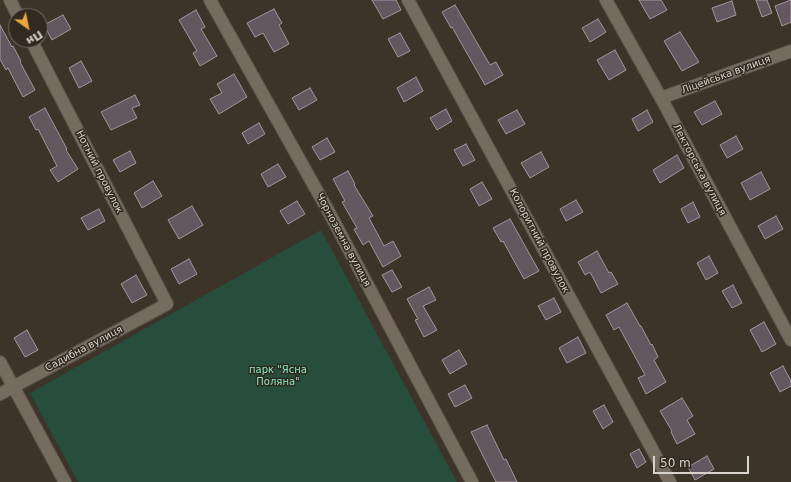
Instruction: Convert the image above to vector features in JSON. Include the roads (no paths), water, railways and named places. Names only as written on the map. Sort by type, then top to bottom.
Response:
[{"type":"street","name":"Чорноземна вулиця","points":[[210,0],[330,214],[472,482]]},
{"type":"street","name":"Колоритний провулок","points":[[408,0],[670,482]]},
{"type":"street","name":"Лекторська вулиця","points":[[606,0],[661,98],[791,340]]},
{"type":"street","name":"Нотний провулок","points":[[35,48],[167,304]]},
{"type":"street","name":"Ліцейська вулиця","points":[[661,98],[791,51]]},
{"type":"street","name":"Садибна вулиця","points":[[0,394],[167,304]]},
{"type":"street","points":[[0,362],[65,482]]},
{"type":"park label","name":"парк \"Ясна Поляна\"","points":[[278,376]]}]
